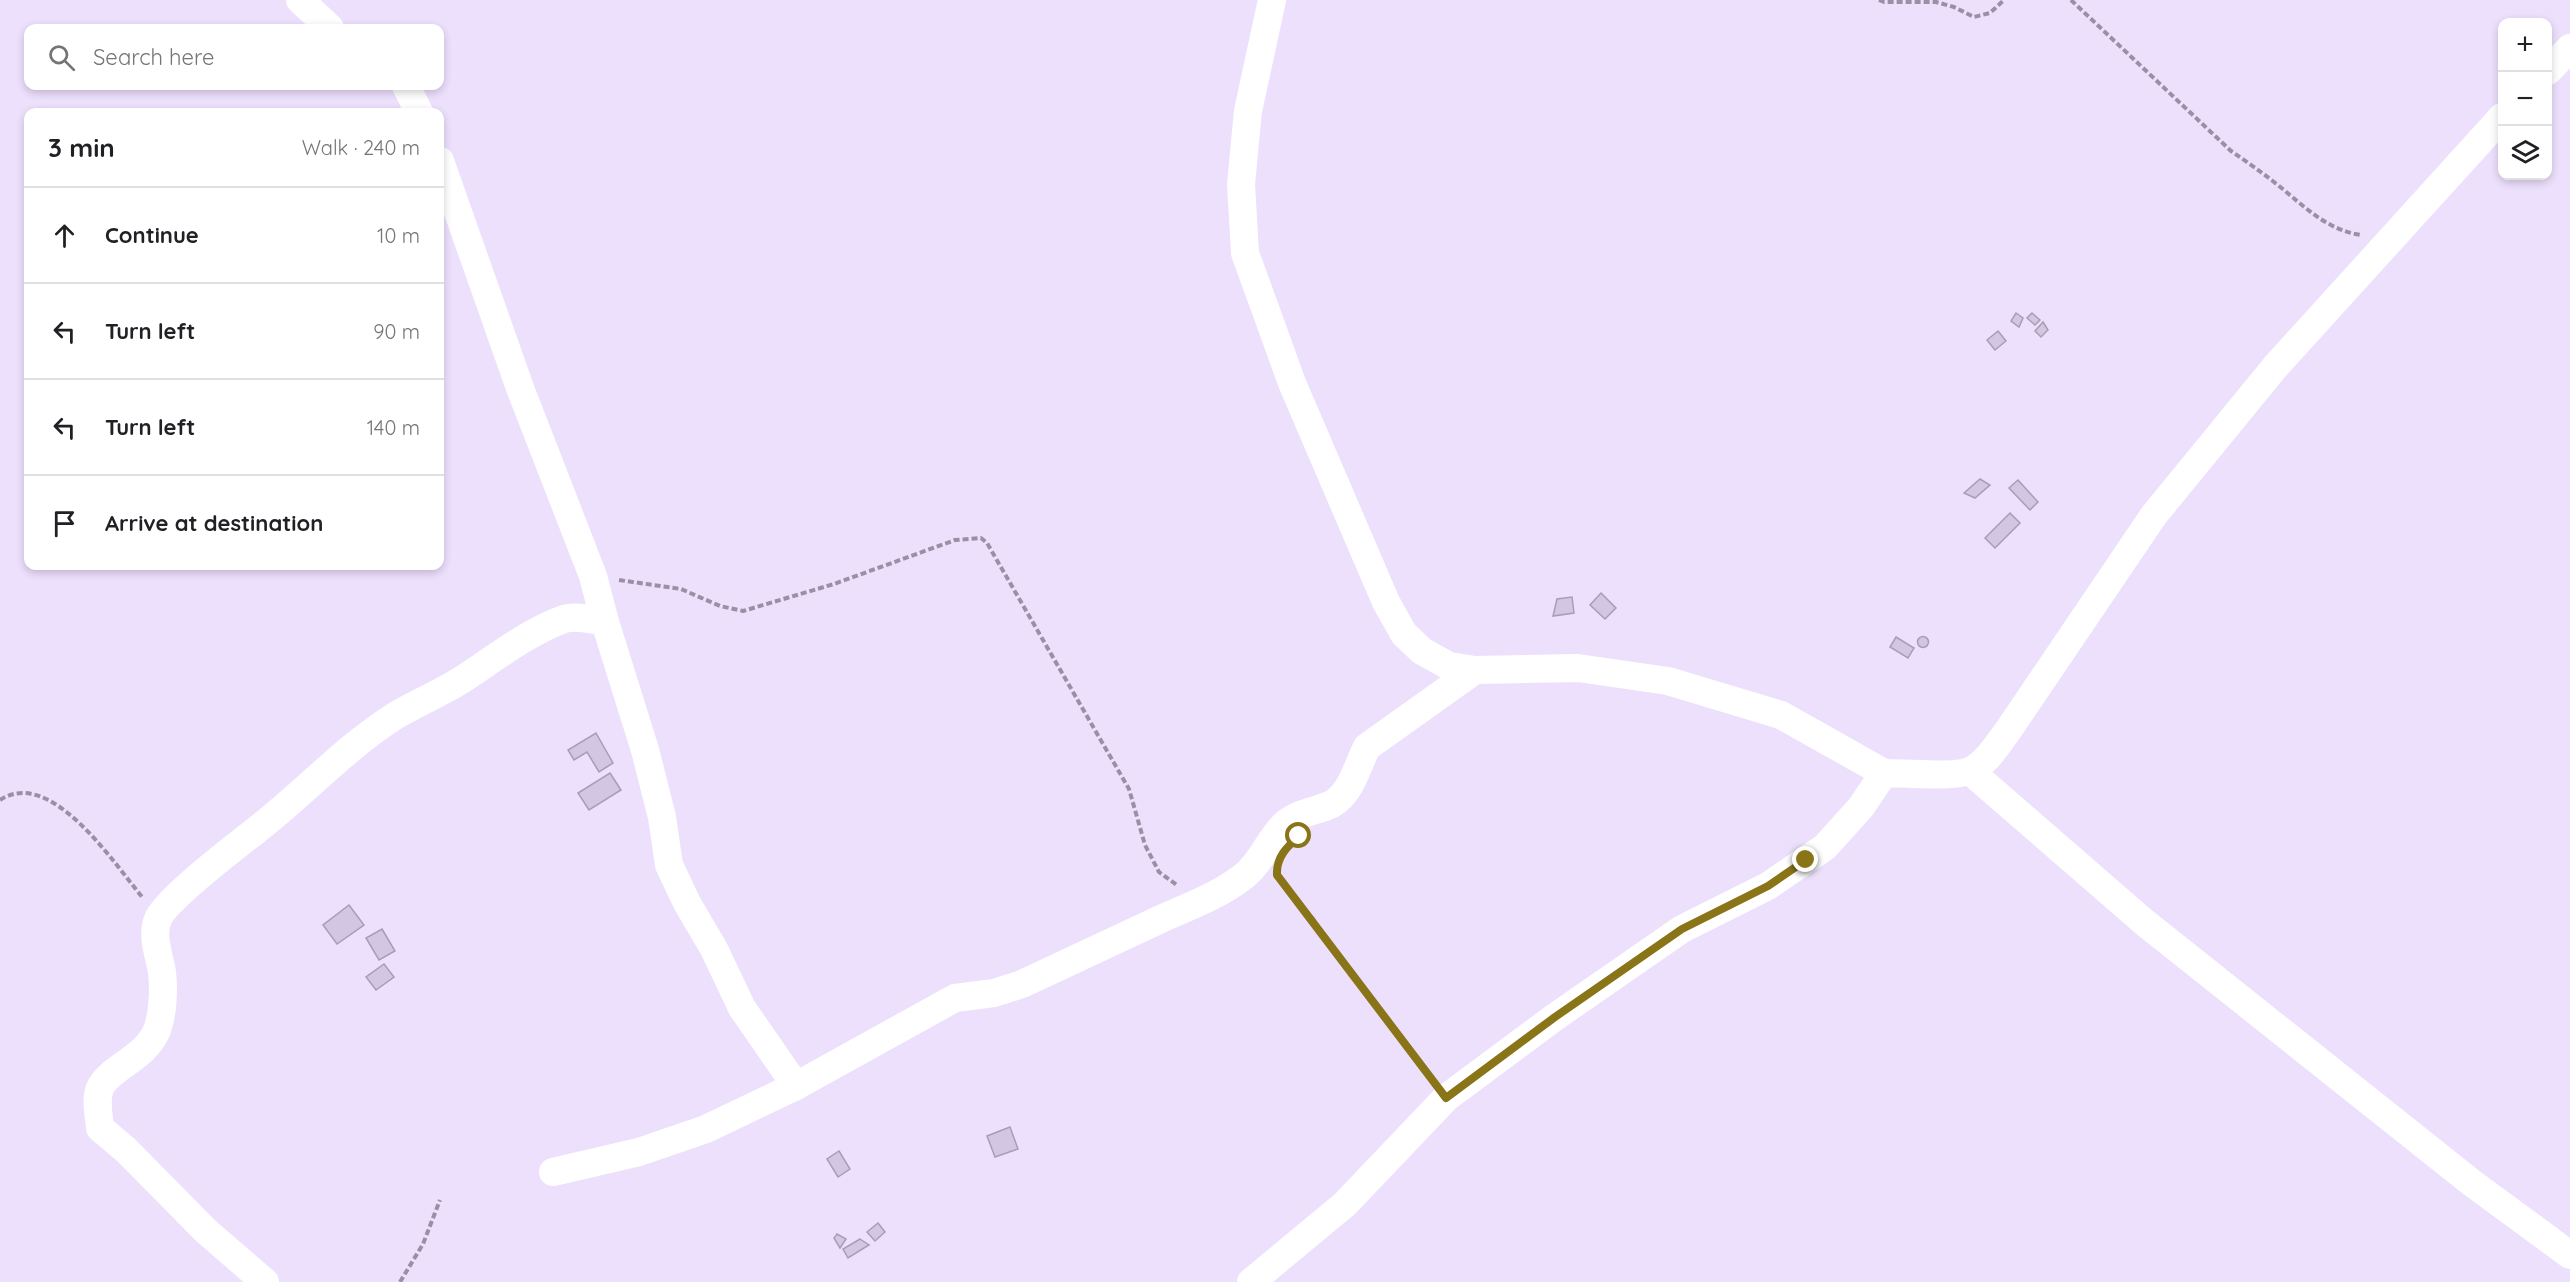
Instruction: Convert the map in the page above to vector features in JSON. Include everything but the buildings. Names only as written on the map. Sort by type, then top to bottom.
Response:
[{"type":"street","points":[[300,0],[326,24]]},
{"type":"street","points":[[1272,0],[1248,111],[1241,184],[1245,253],[1292,383],[1386,602],[1404,634],[1422,651],[1449,666],[1475,670],[1578,668],[1668,681],[1781,715],[1884,773],[1941,774],[1970,771],[1983,763],[2007,732],[2154,515],[2275,367],[2498,121]]},
{"type":"street","points":[[2552,66],[2570,48]]},
{"type":"street","points":[[408,90],[417,108]]},
{"type":"street","points":[[444,172],[520,388],[593,576],[645,750],[662,817],[669,865],[687,903],[714,949],[742,1008],[796,1086]]},
{"type":"street","points":[[265,1282],[206,1231],[126,1150],[100,1128],[98,1101],[101,1086],[143,1051],[157,1031],[162,1005],[162,975],[154,932],[159,917],[168,905],[207,871],[297,798],[358,743],[396,716],[457,683],[523,640],[566,619],[605,622]]},
{"type":"street","points":[[553,1172],[639,1152],[706,1129],[796,1086],[955,998],[994,993],[1022,984],[1208,897],[1243,877],[1258,862],[1283,826],[1298,814],[1332,803],[1343,794],[1352,781],[1367,747],[1475,670]]},
{"type":"street","points":[[1970,771],[2153,929],[2472,1183],[2570,1255]]},
{"type":"street","points":[[1251,1282],[1345,1204],[1446,1098],[1555,1017],[1682,929],[1768,886],[1825,847],[1861,807],[1884,773]]},
{"type":"path","points":[[1879,0],[1884,2],[1936,2],[1954,7],[1974,17],[1990,13],[2004,0]]},
{"type":"path","points":[[2071,0],[2230,151],[2258,169],[2320,220],[2349,233],[2392,239]]},
{"type":"path","points":[[593,576],[681,589],[720,606],[743,611],[834,584],[955,540],[981,538],[992,552],[1129,789],[1145,845],[1159,872],[1173,883],[1196,895],[1208,897]]},
{"type":"path","points":[[0,800],[6,796],[29,792],[57,804],[84,827],[159,917]]},
{"type":"path","points":[[1276,864],[1277,875],[1284,885],[1313,919],[1336,955],[1446,1098]]},
{"type":"path","points":[[400,1282],[423,1244],[440,1200]]},
{"type":"route","points":[[1299,836],[1284,850],[1276,864],[1277,875],[1313,919],[1336,955],[1446,1098],[1555,1017],[1682,929],[1768,886],[1806,860]]}]
